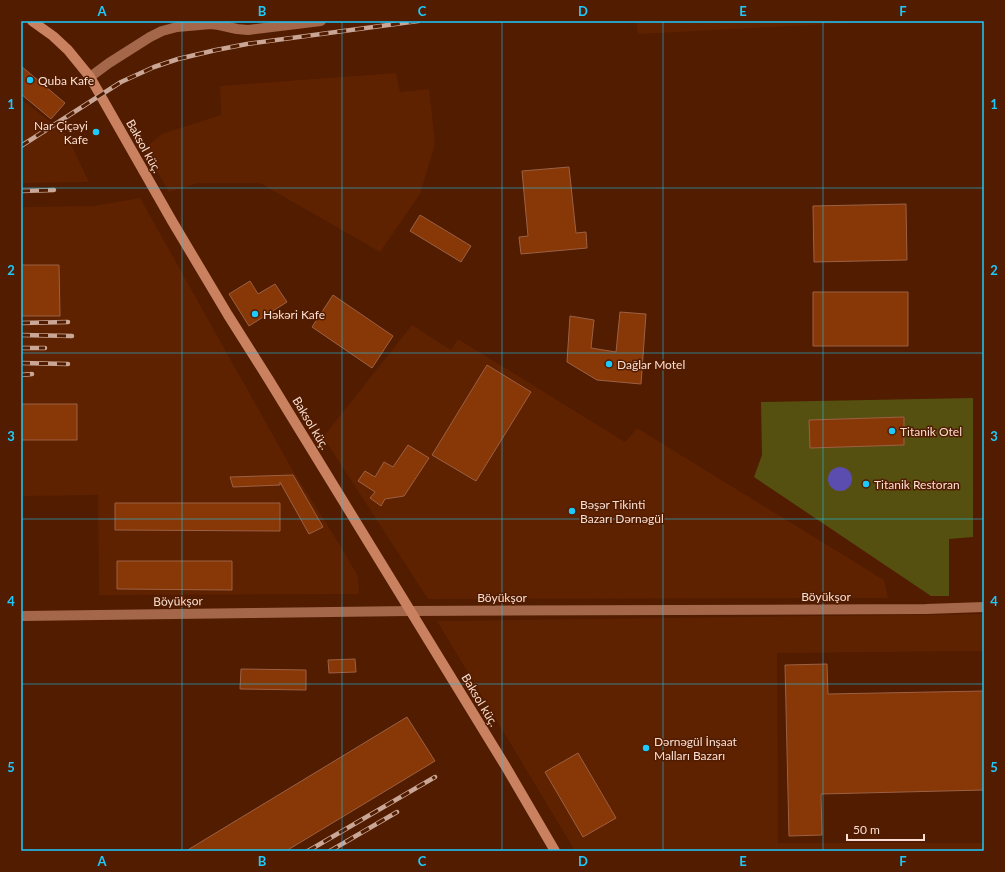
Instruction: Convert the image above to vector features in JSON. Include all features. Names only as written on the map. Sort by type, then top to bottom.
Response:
[{"type":"main road","name":"Baksol küç.","points":[[32,21],[53,36],[68,50],[90,77],[172,221],[506,767],[554,851]]},
{"type":"street","points":[[90,77],[162,31],[177,27],[211,24],[248,30],[321,21]]},
{"type":"street","name":"Böyükşor","points":[[21,616],[410,611],[984,607]]},
{"type":"shaded area","points":[[636,21],[888,21],[638,34]]},
{"type":"shaded area","points":[[396,73],[400,92],[429,89],[435,144],[420,194],[380,252],[260,183],[198,183],[169,192],[144,149],[162,134],[221,115],[220,86]]},
{"type":"shaded area","points":[[21,99],[66,134],[89,182],[21,183]]},
{"type":"shaded area","points":[[140,198],[293,471],[358,576],[359,594],[99,595],[98,495],[21,496],[21,207],[94,206]]},
{"type":"shaded area","name":"Bəşər Tikinti Bazarı Dərnəgül","points":[[412,325],[451,350],[458,339],[625,442],[637,428],[884,580],[888,598],[428,599],[323,437]]},
{"type":"shaded area","points":[[973,398],[973,537],[949,539],[949,596],[931,596],[754,477],[762,455],[761,402]]},
{"type":"shaded area","points":[[835,467],[845,467],[852,474],[852,484],[845,491],[835,491],[828,484],[828,474]]},
{"type":"shaded area","name":"Dərnəgül İnşaat Malları Bazarı","points":[[984,614],[984,651],[777,653],[778,843],[984,843],[984,851],[592,851],[591,849],[588,851],[575,851],[437,621]]},
{"type":"building","name":"Quba Kafe","points":[[21,66],[65,103],[51,119],[21,94]]},
{"type":"building","points":[[569,167],[576,233],[586,232],[587,248],[521,254],[519,237],[528,236],[522,171]]},
{"type":"building","points":[[906,204],[907,260],[814,262],[813,206]]},
{"type":"building","points":[[420,215],[471,246],[461,262],[410,231]]},
{"type":"building","points":[[21,265],[59,265],[60,316],[21,316]]},
{"type":"building","name":"Həkəri Kafe","points":[[250,281],[258,294],[275,284],[287,302],[249,326],[229,294]]},
{"type":"building","points":[[813,292],[908,292],[908,346],[813,346]]},
{"type":"building","points":[[333,295],[393,336],[372,368],[312,327]]},
{"type":"building","points":[[620,312],[646,314],[641,384],[597,380],[567,362],[570,316],[594,320],[591,348],[616,352]]},
{"type":"building","points":[[487,365],[531,392],[476,481],[432,455]]},
{"type":"building","points":[[21,404],[77,404],[77,440],[21,440]]},
{"type":"building","points":[[904,417],[904,445],[810,448],[809,420]]},
{"type":"building","points":[[408,445],[429,458],[404,496],[385,499],[381,506],[370,498],[375,492],[358,481],[365,471],[375,477],[384,462],[393,467]]},
{"type":"building","points":[[293,475],[323,527],[309,534],[280,482],[280,485],[233,487],[230,477]]},
{"type":"building","points":[[115,503],[280,503],[280,531],[115,530]]},
{"type":"building","points":[[117,561],[232,561],[232,590],[117,589]]},
{"type":"building","points":[[355,659],[356,672],[329,673],[328,660]]},
{"type":"building","points":[[827,664],[828,694],[984,691],[984,790],[821,794],[822,835],[789,836],[785,665]]},
{"type":"building","points":[[241,669],[306,670],[306,690],[240,689]]},
{"type":"building","points":[[407,717],[435,761],[286,851],[186,851]]},
{"type":"building","points":[[578,753],[616,818],[583,837],[545,772]]},
{"type":"railway","points":[[21,146],[121,82],[154,67],[178,59],[247,44],[418,21]]},
{"type":"railway","points":[[21,191],[54,190]]},
{"type":"railway","points":[[21,323],[68,322]]},
{"type":"railway","points":[[21,335],[72,336]]},
{"type":"railway","points":[[21,348],[45,348]]},
{"type":"railway","points":[[21,363],[68,364]]},
{"type":"railway","points":[[21,375],[32,374]]},
{"type":"railway","points":[[308,851],[435,777]]},
{"type":"railway","points":[[330,851],[397,812]]},
{"type":"place","name":"Quba Kafe","points":[[30,80]]},
{"type":"place","name":"Nar Çiçəyi Kafe","points":[[96,132]]},
{"type":"place","name":"Həkəri Kafe","points":[[255,314]]},
{"type":"place","name":"Dağlar Motel","points":[[609,364]]},
{"type":"place","name":"Titanik Otel","points":[[892,431]]},
{"type":"place","name":"Titanik Restoran","points":[[866,484]]},
{"type":"place","name":"Bəşər Tikinti Bazarı Dərnəgül","points":[[572,511]]},
{"type":"place","name":"Dərnəgül İnşaat Malları Bazarı","points":[[646,748]]}]
